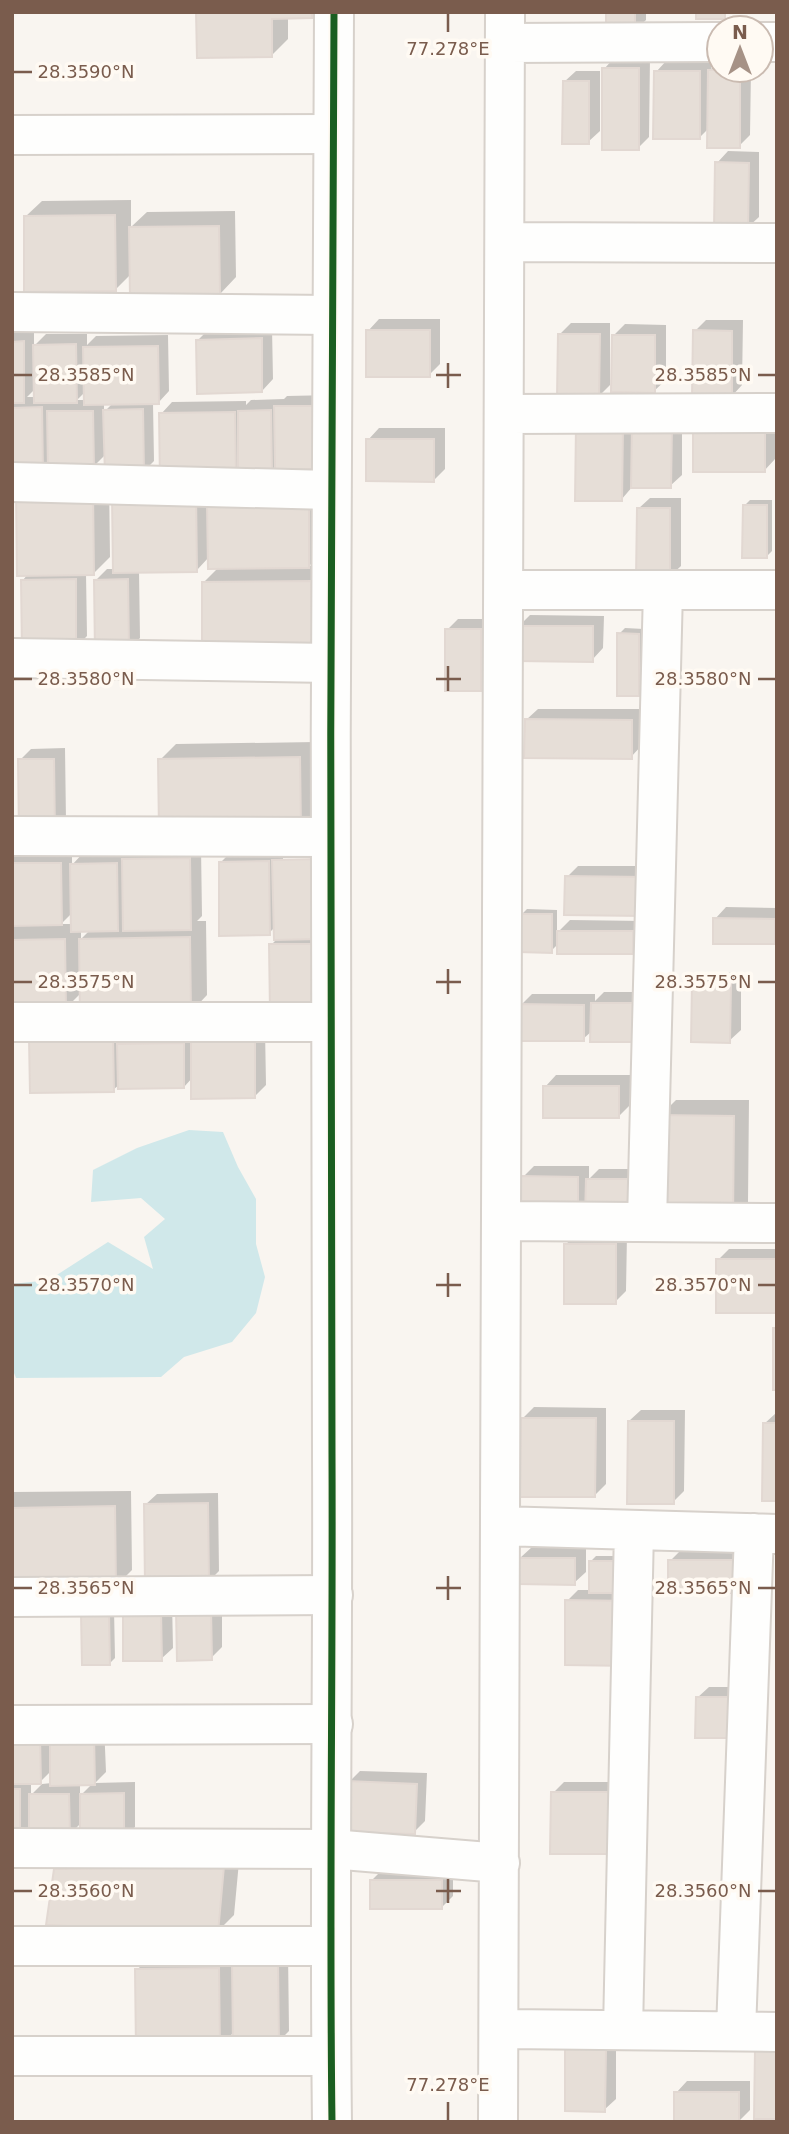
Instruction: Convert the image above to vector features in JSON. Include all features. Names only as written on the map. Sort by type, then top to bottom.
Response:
[{"type":"street","points":[[332,2122],[330,490],[334,12]]},
{"type":"street","points":[[498,2122],[505,28],[705,41]]},
{"type":"street","points":[[12,135],[332,134]]},
{"type":"street","points":[[505,242],[777,243]]},
{"type":"street","points":[[12,312],[331,315]]},
{"type":"street","points":[[504,414],[777,412]]},
{"type":"street","points":[[12,482],[330,490]]},
{"type":"street","points":[[504,590],[777,590]]},
{"type":"street","points":[[647,1222],[663,590]]},
{"type":"street","points":[[12,658],[330,663]]},
{"type":"street","points":[[12,836],[330,837]]},
{"type":"street","points":[[12,1021],[331,1022]]},
{"type":"street","points":[[502,1221],[777,1223]]},
{"type":"street","points":[[501,1526],[765,1534],[736,2031]]},
{"type":"street","points":[[623,2030],[634,1530]]},
{"type":"street","points":[[12,1597],[332,1595]]},
{"type":"street","points":[[12,1725],[332,1724]]},
{"type":"street","points":[[12,1849],[331,1849],[500,1863]]},
{"type":"street","points":[[12,1946],[330,1946]]},
{"type":"street","points":[[499,2029],[777,2032]]},
{"type":"street","points":[[12,2056],[331,2056]]},
{"type":"water","points":[[189,1130],[223,1132],[256,1199],[256,1244],[265,1277],[256,1313],[232,1342],[184,1357],[161,1377],[16,1378],[12,1368],[12,1284],[49,1280],[108,1242],[153,1269],[144,1237],[165,1219],[141,1198],[91,1202],[93,1170],[137,1148]]},
{"type":"building","points":[[196,12],[312,12],[312,18],[272,19],[272,57],[197,58]]},
{"type":"building","points":[[606,12],[635,12],[635,33],[606,33]]},
{"type":"building","points":[[696,12],[725,12],[705,14],[705,19],[696,19]]},
{"type":"building","points":[[602,68],[639,68],[639,150],[602,150]]},
{"type":"building","points":[[654,71],[700,71],[700,139],[653,139]]},
{"type":"building","points":[[563,81],[589,81],[589,144],[562,144]]},
{"type":"building","points":[[708,84],[740,84],[740,148],[707,148]]},
{"type":"building","points":[[715,162],[749,163],[748,230],[714,230]]},
{"type":"building","points":[[115,215],[116,291],[24,292],[24,216]]},
{"type":"building","points":[[219,226],[220,295],[130,297],[129,227]]},
{"type":"building","points":[[366,330],[430,330],[430,377],[366,377]]},
{"type":"building","points":[[693,330],[732,331],[732,398],[692,398]]},
{"type":"building","points":[[558,334],[600,334],[599,398],[557,398]]},
{"type":"building","points":[[612,335],[655,335],[655,393],[611,392]]},
{"type":"building","points":[[262,338],[262,392],[197,394],[196,340]]},
{"type":"building","points":[[24,341],[24,403],[12,403],[12,342]]},
{"type":"building","points":[[76,344],[77,403],[34,403],[33,345]]},
{"type":"building","points":[[158,346],[159,404],[84,405],[83,347]]},
{"type":"building","points":[[274,406],[322,406],[323,469],[275,469]]},
{"type":"building","points":[[42,407],[43,473],[12,473],[12,408]]},
{"type":"building","points":[[143,409],[144,474],[105,474],[103,410]]},
{"type":"building","points":[[271,410],[272,472],[238,473],[238,411]]},
{"type":"building","points":[[47,411],[93,411],[94,469],[48,470]]},
{"type":"building","points":[[235,412],[236,479],[160,480],[159,413]]},
{"type":"building","points":[[632,425],[672,425],[671,488],[631,488]]},
{"type":"building","points":[[576,426],[623,427],[622,501],[575,501]]},
{"type":"building","points":[[693,428],[765,428],[765,472],[693,472]]},
{"type":"building","points":[[366,439],[434,439],[434,482],[366,481]]},
{"type":"building","points":[[93,493],[94,575],[17,576],[16,494]]},
{"type":"building","points":[[196,494],[197,572],[113,573],[112,495]]},
{"type":"building","points":[[309,501],[309,568],[208,569],[207,503]]},
{"type":"building","points":[[743,505],[767,505],[767,558],[742,558]]},
{"type":"building","points":[[637,508],[670,508],[670,579],[636,579]]},
{"type":"building","points":[[76,579],[76,649],[22,650],[21,580]]},
{"type":"building","points":[[128,579],[129,651],[95,651],[94,580]]},
{"type":"building","points":[[311,581],[312,651],[202,652],[202,582]]},
{"type":"building","points":[[517,626],[593,626],[593,662],[517,661]]},
{"type":"building","points":[[445,629],[481,629],[481,691],[445,691]]},
{"type":"building","points":[[617,633],[639,634],[639,696],[617,696]]},
{"type":"building","points":[[525,719],[632,720],[632,759],[524,758]]},
{"type":"building","points":[[300,757],[301,830],[159,831],[158,759]]},
{"type":"building","points":[[18,759],[54,759],[55,834],[19,834]]},
{"type":"building","points":[[190,858],[191,930],[123,931],[122,859]]},
{"type":"building","points":[[318,859],[319,939],[274,940],[272,860]]},
{"type":"building","points":[[269,861],[270,935],[219,936],[219,862]]},
{"type":"building","points":[[12,863],[61,863],[62,925],[12,926]]},
{"type":"building","points":[[117,863],[118,931],[71,932],[70,864]]},
{"type":"building","points":[[565,876],[643,877],[642,916],[564,915]]},
{"type":"building","points":[[520,914],[552,914],[552,953],[519,952]]},
{"type":"building","points":[[713,918],[775,919],[775,944],[713,944]]},
{"type":"building","points":[[557,931],[633,931],[633,954],[557,954]]},
{"type":"building","points":[[190,937],[191,1013],[80,1015],[79,939]]},
{"type":"building","points":[[65,939],[66,1010],[12,1010],[12,940]]},
{"type":"building","points":[[269,944],[313,944],[314,1011],[270,1011]]},
{"type":"building","points":[[692,983],[731,984],[730,1043],[691,1042]]},
{"type":"building","points":[[591,1003],[641,1003],[641,1042],[590,1042]]},
{"type":"building","points":[[519,1004],[584,1005],[584,1041],[519,1041]]},
{"type":"building","points":[[113,1037],[114,1092],[30,1093],[29,1038]]},
{"type":"building","points":[[255,1039],[255,1098],[191,1099],[191,1040]]},
{"type":"building","points":[[184,1043],[184,1088],[118,1089],[117,1044]]},
{"type":"building","points":[[543,1086],[619,1086],[619,1118],[543,1118]]},
{"type":"building","points":[[658,1115],[734,1116],[733,1220],[658,1219]]},
{"type":"building","points":[[521,1176],[578,1177],[578,1219],[521,1218]]},
{"type":"building","points":[[586,1179],[639,1179],[639,1218],[585,1217]]},
{"type":"building","points":[[564,1244],[616,1244],[616,1304],[564,1304]]},
{"type":"building","points":[[716,1259],[777,1259],[777,1313],[716,1313]]},
{"type":"building","points":[[773,1328],[777,1328],[777,1390],[773,1390]]},
{"type":"building","points":[[521,1418],[596,1418],[595,1497],[520,1497]]},
{"type":"building","points":[[628,1421],[674,1421],[674,1504],[627,1504]]},
{"type":"building","points":[[763,1423],[777,1423],[777,1501],[762,1501]]},
{"type":"building","points":[[208,1503],[209,1584],[145,1585],[144,1504]]},
{"type":"building","points":[[115,1506],[116,1588],[12,1589],[12,1508]]},
{"type":"building","points":[[519,1558],[575,1558],[575,1585],[519,1584]]},
{"type":"building","points":[[668,1560],[733,1560],[733,1593],[668,1593]]},
{"type":"building","points":[[589,1561],[627,1561],[626,1593],[589,1593]]},
{"type":"building","points":[[565,1600],[631,1601],[631,1666],[565,1665]]},
{"type":"building","points":[[176,1610],[211,1610],[212,1660],[177,1661]]},
{"type":"building","points":[[123,1612],[161,1612],[162,1661],[123,1661]]},
{"type":"building","points":[[81,1614],[109,1614],[110,1665],[82,1665]]},
{"type":"building","points":[[696,1697],[737,1697],[737,1738],[695,1738]]},
{"type":"building","points":[[94,1735],[95,1785],[50,1786],[50,1736]]},
{"type":"building","points":[[12,1737],[40,1737],[41,1784],[12,1784]]},
{"type":"building","points":[[347,1781],[417,1784],[415,1834],[345,1832]]},
{"type":"building","points":[[12,1789],[20,1789],[20,1840],[12,1840]]},
{"type":"building","points":[[551,1792],[618,1792],[617,1854],[550,1854]]},
{"type":"building","points":[[124,1793],[124,1840],[80,1840],[80,1794]]},
{"type":"building","points":[[29,1794],[69,1794],[70,1837],[29,1837]]},
{"type":"building","points":[[224,1866],[218,1933],[46,1925],[54,1869]]},
{"type":"building","points":[[370,1880],[442,1880],[442,1909],[370,1909]]},
{"type":"building","points":[[232,1963],[278,1963],[279,2044],[233,2045]]},
{"type":"building","points":[[219,1968],[220,2049],[136,2050],[135,1969]]},
{"type":"building","points":[[565,2049],[606,2049],[605,2112],[565,2111]]},
{"type":"building","points":[[755,2050],[777,2050],[777,2119],[754,2119]]},
{"type":"building","points":[[674,2092],[739,2092],[739,2122],[674,2122]]},
{"type":"cycle path","points":[[332,2122],[331,553],[334,12]]}]
